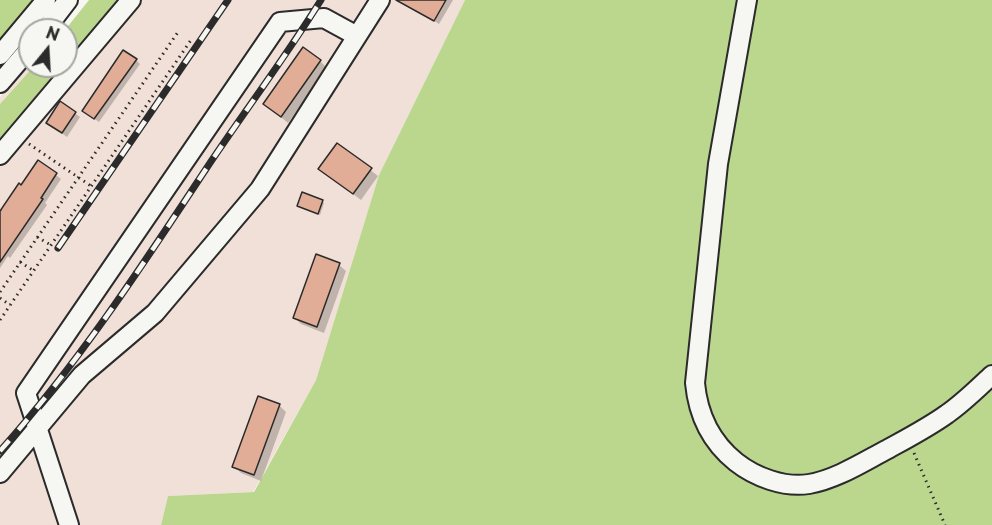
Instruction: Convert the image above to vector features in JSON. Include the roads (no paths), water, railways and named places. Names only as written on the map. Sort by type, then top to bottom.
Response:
[{"type":"street","points":[[0,55],[46,0]]},
{"type":"street","points":[[54,18],[68,0]]},
{"type":"street","points":[[0,155],[131,0]]},
{"type":"street","points":[[0,473],[82,375],[155,313],[260,189],[380,0]]},
{"type":"street","points":[[747,0],[718,164],[695,383],[702,416],[717,443],[740,465],[766,478],[793,484],[825,480],[908,438],[948,414],[992,375]]},
{"type":"street","points":[[69,525],[26,393],[280,22],[324,18],[357,36]]},
{"type":"street","points":[[0,83],[18,62]]},
{"type":"railway","points":[[58,248],[228,0]]},
{"type":"railway","points":[[0,451],[56,384],[108,314],[321,0]]}]
